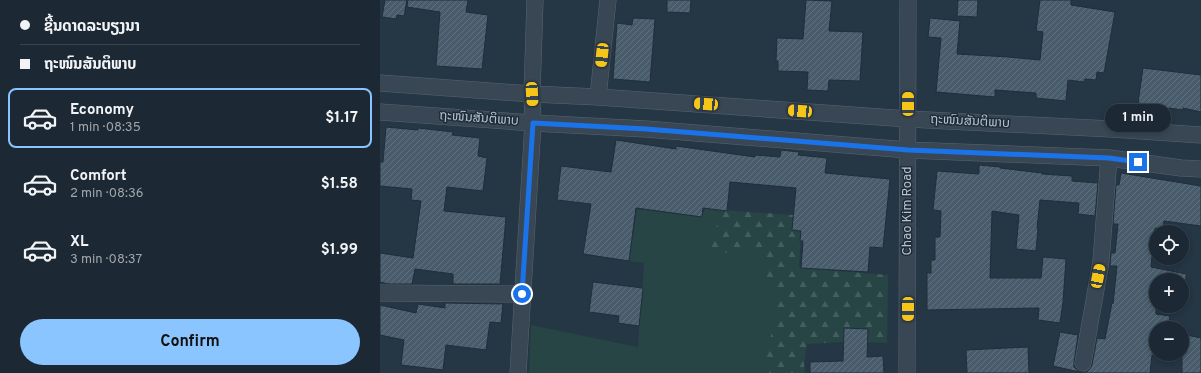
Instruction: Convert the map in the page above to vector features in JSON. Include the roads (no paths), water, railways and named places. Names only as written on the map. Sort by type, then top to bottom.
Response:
[{"type":"street","points":[[518,373],[533,123],[532,94],[535,0]]},
{"type":"street","points":[[598,96],[608,0]]},
{"type":"street","name":"Chao Kim Road","points":[[907,373],[908,0]]},
{"type":"street","name":"ຖະໜົນສັນຕິພາບ","points":[[380,83],[532,94],[598,96],[908,119],[1201,134]]},
{"type":"street","name":"ຖະໜົນສັນຕິພາບ","points":[[380,112],[533,123],[646,129],[908,150],[1109,158],[1180,168],[1201,168]]},
{"type":"street","points":[[1083,363],[1101,261],[1109,158]]},
{"type":"street","points":[[380,292],[522,294]]}]
